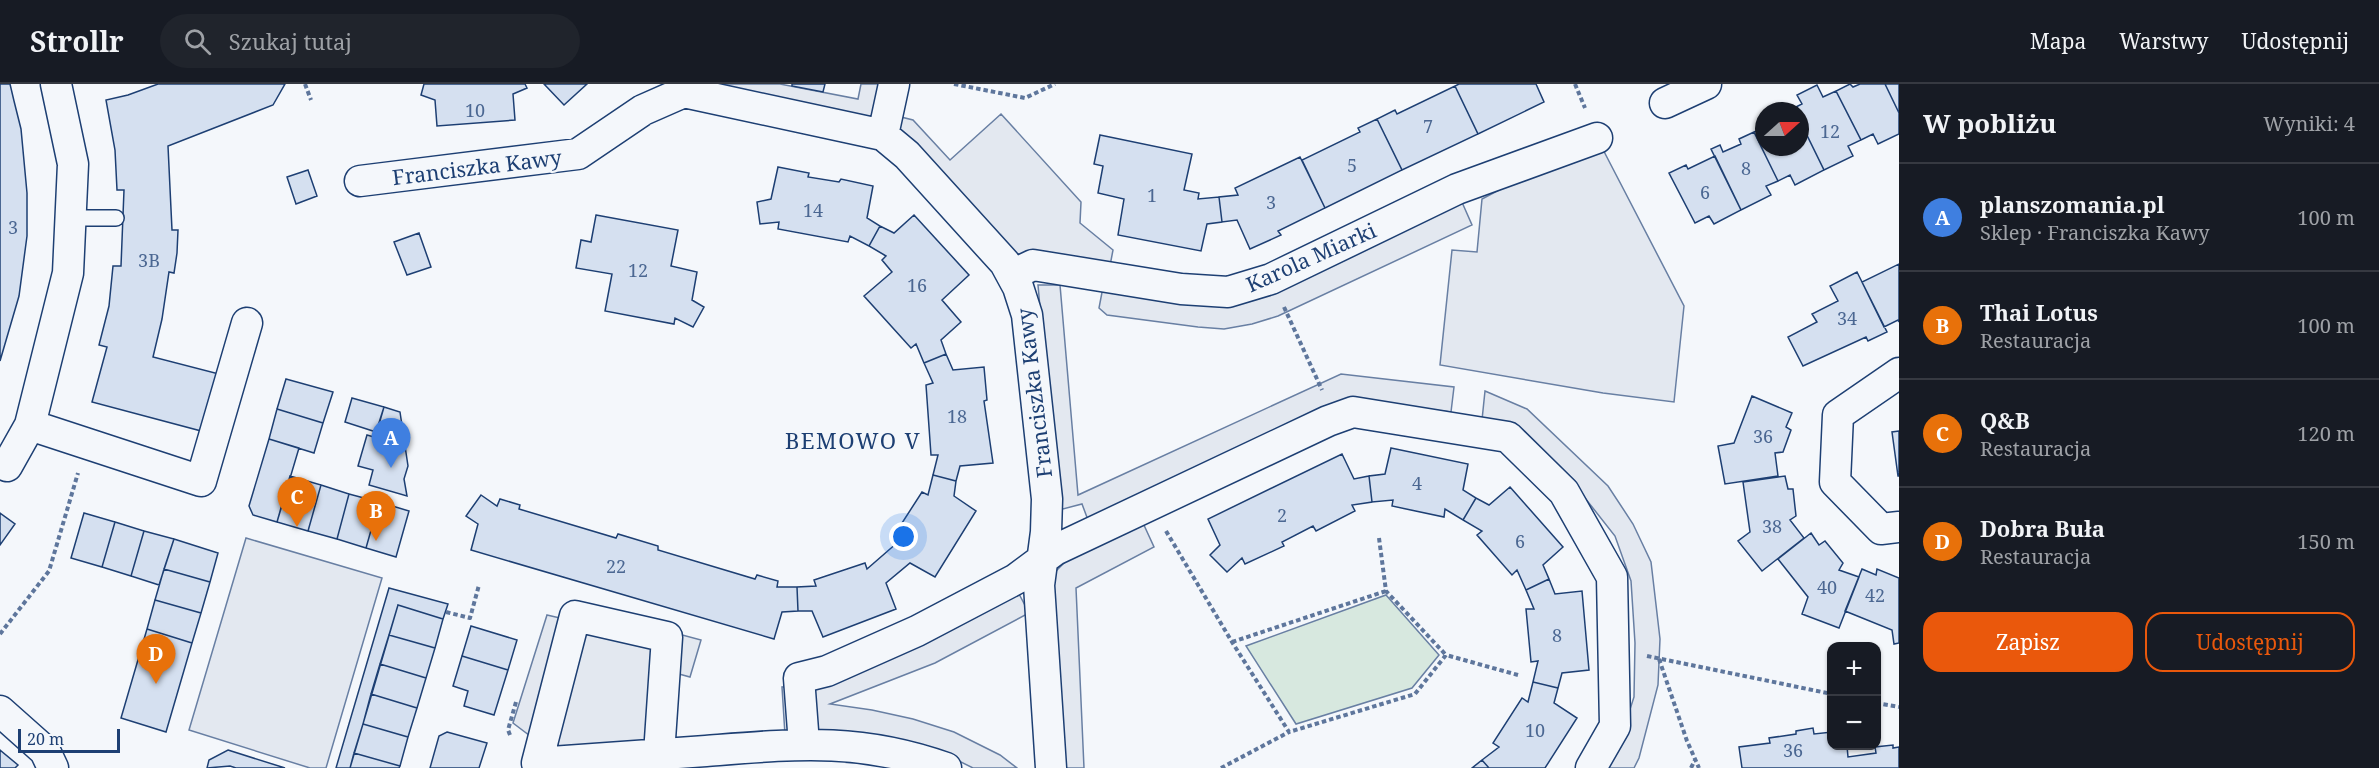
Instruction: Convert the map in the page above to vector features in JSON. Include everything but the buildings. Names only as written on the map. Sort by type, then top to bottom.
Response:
[{"type":"street","points":[[7,466],[30,425],[68,273],[73,164],[56,84]]},
{"type":"street","points":[[883,135],[894,84]]},
{"type":"street","points":[[1665,103],[1706,84]]},
{"type":"street","name":"Franciszka Kawy","points":[[360,181],[578,154],[643,110],[685,88],[883,135],[907,155],[1012,275],[1027,315],[1047,499],[1039,602],[1051,768]]},
{"type":"street","name":"Karola Miarki","points":[[1012,275],[1033,265],[1207,292],[1228,292],[1271,279],[1457,189],[1597,138]]},
{"type":"street","points":[[30,425],[201,481],[248,323]]},
{"type":"street","points":[[1899,373],[1838,415],[1835,482],[1881,529],[1899,527]]},
{"type":"street","points":[[804,744],[800,678],[827,671],[917,631],[1016,579],[1055,550],[1335,418],[1353,412],[1508,437],[1564,492],[1612,577],[1616,726],[1591,768]]},
{"type":"street","points":[[659,754],[668,637],[574,616],[537,763],[804,744],[877,749],[946,768]]},
{"type":"street","points":[[0,711],[45,751],[53,768]]},
{"type":"lane","points":[[71,218],[116,218]]},
{"type":"path","points":[[305,84],[311,100]]},
{"type":"path","points":[[954,84],[1025,98],[1055,84]]},
{"type":"path","points":[[1271,279],[1335,418]]},
{"type":"path","points":[[0,634],[49,571],[86,443]]},
{"type":"path","points":[[1151,505],[1232,642],[1289,732]]},
{"type":"path","points":[[1379,538],[1386,591],[1446,655],[1518,675]]},
{"type":"path","points":[[446,612],[470,618],[479,585]]},
{"type":"path","points":[[1232,642],[1386,591]]},
{"type":"path","points":[[1614,648],[1827,693]]},
{"type":"path","points":[[1221,768],[1289,732],[1415,694],[1446,655]]},
{"type":"path","points":[[1659,659],[1686,741],[1699,768]]},
{"type":"path","points":[[1881,704],[1899,707]]},
{"type":"path","points":[[1691,768],[1695,760]]},
{"type":"shaded area","points":[[716,84],[780,84],[858,99],[861,84],[885,84],[876,129]]},
{"type":"shaded area","points":[[1001,114],[1081,202],[1080,223],[1113,250],[1109,271],[1001,254],[897,138],[901,117],[913,120],[950,160]]},
{"type":"shaded area","points":[[1597,138],[1684,306],[1674,402],[1603,393],[1440,365],[1452,250],[1477,252],[1482,199]]},
{"type":"shaded area","points":[[1461,200],[1472,225],[1278,316],[1252,324],[1224,329],[1198,327],[1107,315],[1099,308],[1103,287],[1202,304]]},
{"type":"shaded area","points":[[1038,285],[1060,285],[1078,495],[1341,374],[1454,387],[1451,412],[1355,401],[1088,520],[1082,504],[1063,509],[1057,501]]},
{"type":"shaded area","points":[[1485,391],[1527,409],[1608,486],[1633,524],[1651,562],[1660,639],[1658,685],[1639,758],[1634,768],[1606,768],[1616,753],[1634,697],[1635,643],[1631,581],[1615,536],[1570,479],[1482,420]]},
{"type":"shaded area","points":[[1143,523],[1154,547],[1076,588],[1084,768],[1061,768],[1049,591],[1054,573],[1067,560]]},
{"type":"shaded area","points":[[246,538],[382,578],[326,768],[310,768],[189,730]]},
{"type":"shaded area","points":[[1018,592],[1029,613],[935,663],[830,704],[913,719],[954,732],[1000,755],[1017,768],[973,768],[947,755],[872,734],[831,730],[785,735],[782,687],[803,686]]},
{"type":"shaded area","points":[[1386,595],[1439,655],[1412,688],[1296,724],[1246,646]]},
{"type":"shaded area","points":[[547,615],[659,641],[675,633],[701,640],[690,677],[679,674],[669,740],[550,751],[513,723]]},
{"type":"place","name":"planszomania.pl","points":[[391,468]]},
{"type":"place","name":"Q&B","points":[[297,527]]},
{"type":"place","name":"Thai Lotus","points":[[376,541]]},
{"type":"place","name":"Dobra Buła","points":[[156,684]]},
{"type":"district","name":"BEMOWO V","points":[[853,440]]}]
